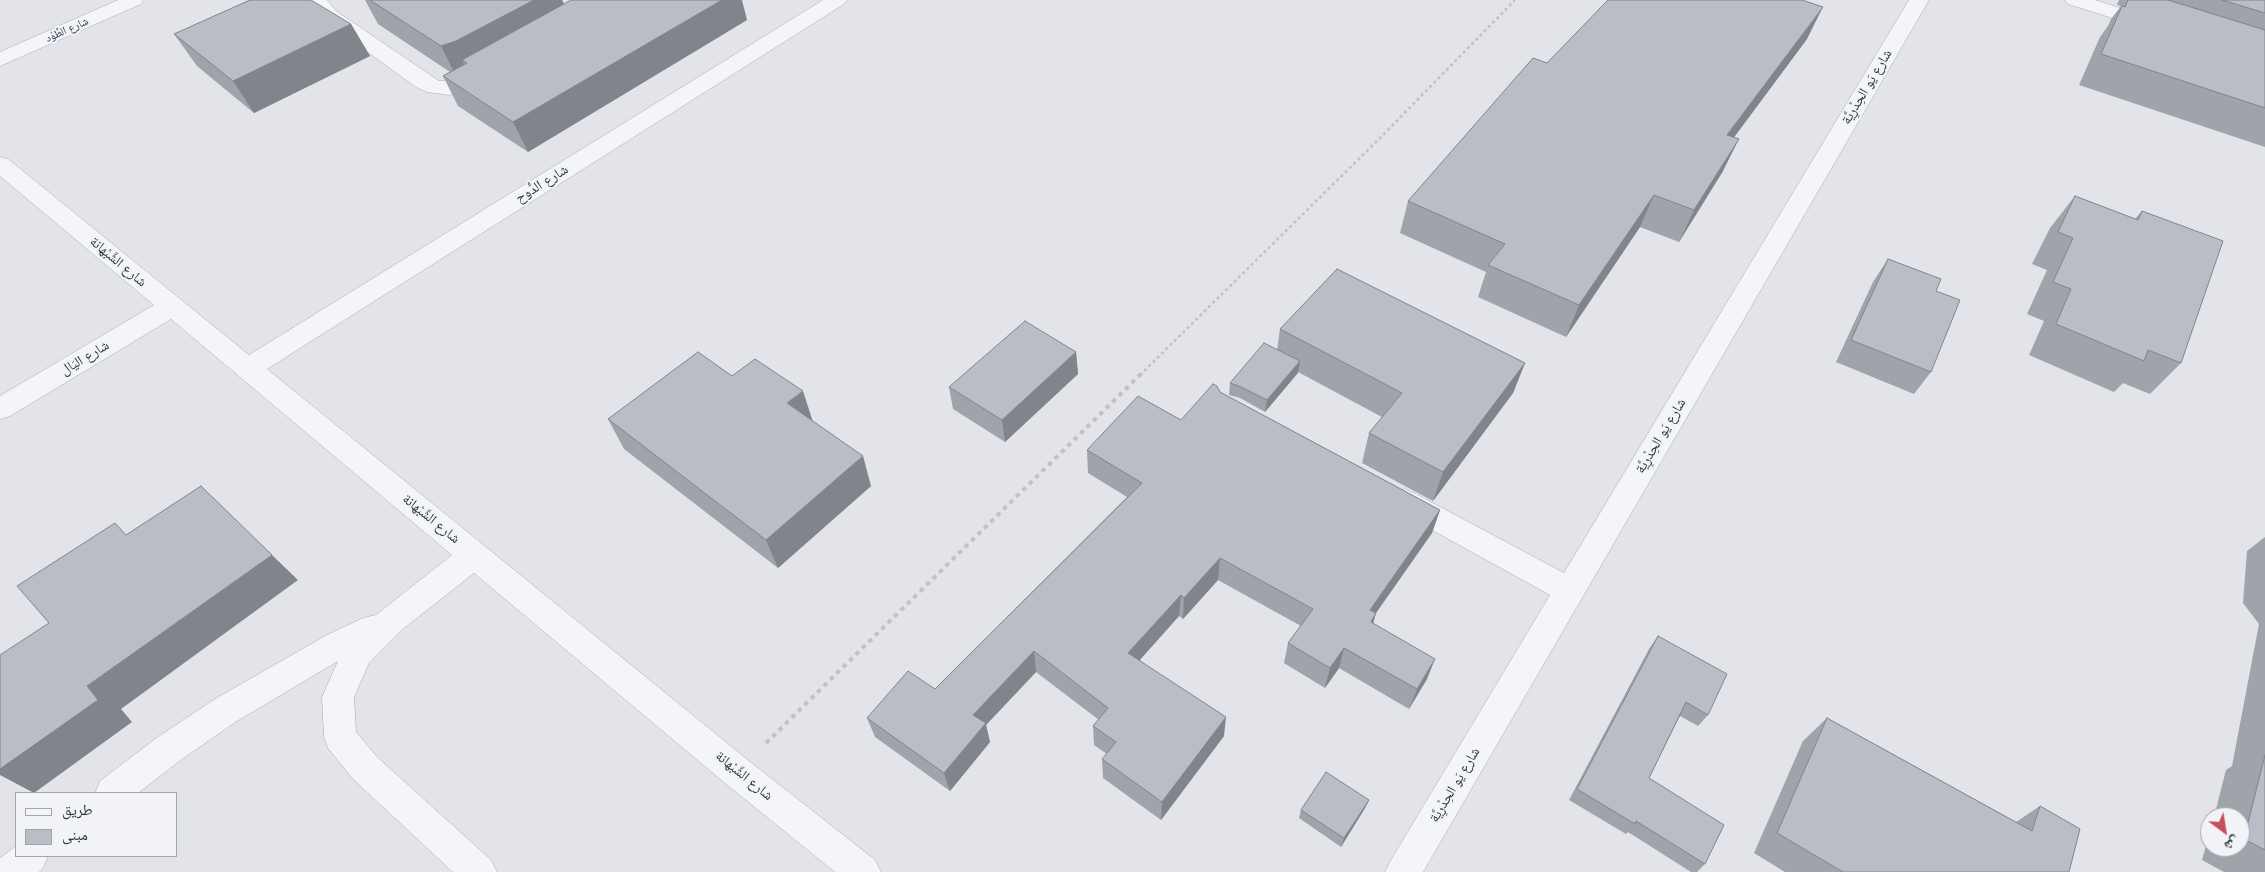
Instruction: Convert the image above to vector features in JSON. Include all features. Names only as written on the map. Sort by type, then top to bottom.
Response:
[{"type":"street","name":"شارع الطَّوْد","points":[[0,60],[134,0]]},
{"type":"street","points":[[317,0],[318,5],[329,16],[424,82],[435,87],[449,88],[466,84],[505,64]]},
{"type":"street","name":"شارع الدُّوح","points":[[247,369],[837,0]]},
{"type":"street","name":"شارع يَو الحِدْرِيَّة","points":[[1403,872],[1919,0]]},
{"type":"street","points":[[2075,0],[2170,30]]},
{"type":"street","name":"شارع الشَّبْهانة","points":[[0,164],[737,772],[863,872]]},
{"type":"street","name":"شارع اليَال","points":[[0,409],[171,306]]},
{"type":"street","points":[[1378,487],[1570,591]]},
{"type":"street","points":[[474,555],[393,618],[357,654],[338,696],[340,737],[365,768],[479,872]]},
{"type":"street","points":[[113,792],[170,748],[226,710],[330,650],[393,618]]},
{"type":"street","points":[[10,872],[30,857]]},
{"type":"path","points":[[737,772],[1381,137],[1514,0]]},
{"type":"building","points":[[250,0],[311,0],[351,24],[233,81],[174,34]]},
{"type":"building","points":[[370,0],[534,0],[456,41],[441,46]]},
{"type":"building","points":[[571,0],[722,0],[513,122],[443,76],[467,63],[462,60]]},
{"type":"building","points":[[1608,0],[1802,0],[1823,7],[1727,135],[1739,139],[1694,210],[1654,195],[1579,305],[1488,265],[1505,244],[1408,201],[1533,58],[1547,63]]},
{"type":"building","points":[[2128,0],[2168,0],[2265,30],[2265,108],[2101,54],[2122,6],[2125,7]]},
{"type":"building","points":[[2222,0],[2265,0],[2265,13]]},
{"type":"building","points":[[2075,196],[2138,220],[2142,211],[2223,241],[2181,363],[2148,350],[2144,361],[2056,324],[2071,289],[2053,282],[2073,238],[2058,232]]},
{"type":"building","points":[[1888,259],[1941,279],[1936,291],[1960,300],[1931,372],[1851,340]]},
{"type":"building","points":[[1337,269],[1525,363],[1443,472],[1369,433],[1402,393],[1280,329]]},
{"type":"building","points":[[1025,321],[1076,352],[1002,420],[949,387]]},
{"type":"building","points":[[1264,343],[1300,361],[1267,400],[1230,383]]},
{"type":"building","points":[[698,352],[732,376],[755,359],[803,391],[787,403],[863,456],[766,540],[608,419]]},
{"type":"building","points":[[1213,384],[1217,386],[1220,392],[1440,510],[1370,610],[1376,613],[1371,622],[1435,659],[1417,689],[1344,648],[1330,668],[1288,643],[1313,609],[1220,558],[1184,598],[1181,595],[1128,653],[1226,717],[1162,802],[1102,759],[1116,742],[1093,726],[1108,708],[1034,651],[973,715],[986,723],[944,773],[867,718],[908,671],[935,689],[1142,483],[1087,450],[1138,396],[1181,420]]},
{"type":"building","points":[[201,486],[272,555],[87,686],[98,700],[0,769],[0,655],[49,623],[17,586],[115,523],[126,535]]},
{"type":"building","points":[[1658,636],[1727,674],[1708,715],[1686,702],[1649,778],[1724,825],[1705,864],[1636,821],[1635,824],[1577,789]]},
{"type":"building","points":[[1827,718],[2032,831],[2040,806],[2080,829],[2069,872],[1843,872],[1777,833]]},
{"type":"building","points":[[2265,755],[2265,850],[2250,842],[2250,815]]},
{"type":"building","points":[[1326,772],[1369,800],[1344,838],[1301,810]]}]
